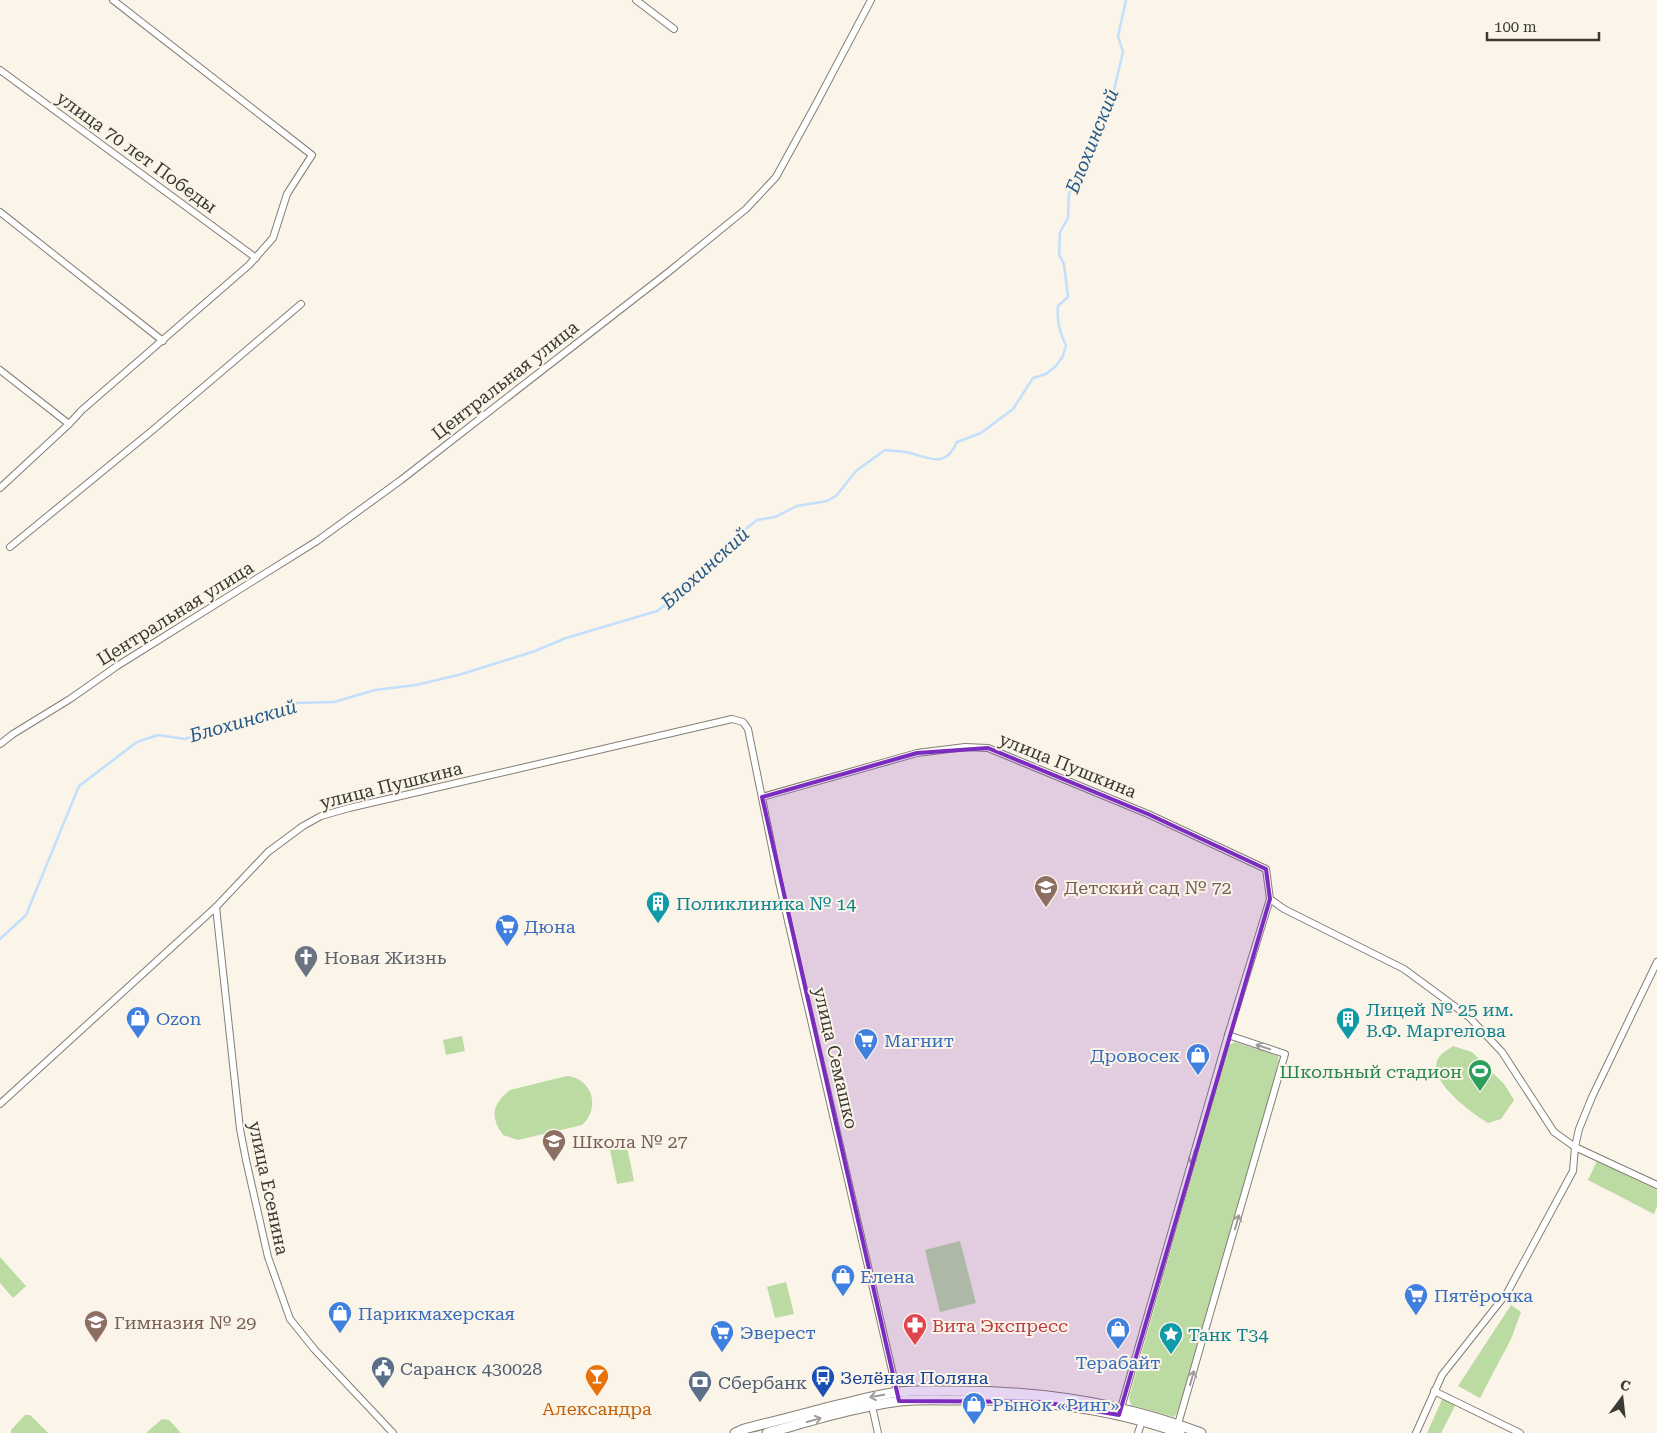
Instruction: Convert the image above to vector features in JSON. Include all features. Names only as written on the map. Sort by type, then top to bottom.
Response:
[{"type":"main road","points":[[742,1432],[861,1399],[1002,1391],[1043,1394],[1083,1400],[1178,1430]]},
{"type":"main road","points":[[767,1433],[872,1406],[898,1397]]},
{"type":"main road","points":[[1120,1412],[1142,1421],[1178,1430],[1200,1433]]},
{"type":"street","points":[[0,488],[82,410],[256,258],[273,238],[287,194],[312,155],[113,0]]},
{"type":"street","points":[[636,0],[674,29]]},
{"type":"street","name":"Центральная улица","points":[[0,744],[117,666],[317,541],[408,474],[746,209],[776,177],[871,0]]},
{"type":"street","name":"улица 70 лет Победы","points":[[0,70],[256,258]]},
{"type":"street","points":[[0,212],[163,341]]},
{"type":"street","points":[[10,547],[154,429],[301,304]]},
{"type":"street","points":[[0,370],[69,424]]},
{"type":"street","name":"улица Пушкина","points":[[0,1104],[216,907],[268,852],[304,826],[322,816],[349,808],[732,719],[742,722]]},
{"type":"street","name":"улица Семашко","points":[[742,722],[748,728],[801,980],[898,1397]]},
{"type":"street","name":"улица Пушкина","points":[[762,797],[916,753],[965,747],[988,748],[1148,814],[1266,869],[1270,899]]},
{"type":"street","points":[[1120,1412],[1228,1035],[1270,899],[1284,909],[1404,970],[1469,1017],[1502,1052],[1554,1132],[1575,1147],[1657,1185]]},
{"type":"street","name":"улица Есенина","points":[[216,907],[240,1129],[268,1257],[280,1296],[290,1319],[315,1350],[393,1433]]},
{"type":"street","points":[[1416,1433],[1434,1391],[1451,1363],[1507,1293],[1573,1171],[1579,1129],[1657,962]]},
{"type":"street","points":[[1178,1430],[1285,1054],[1228,1035]]},
{"type":"street","points":[[1434,1391],[1520,1433]]},
{"type":"street","points":[[872,1406],[878,1433]]},
{"type":"street","points":[[1138,1433],[1142,1421]]},
{"type":"highlighted area","points":[[988,748],[1148,814],[1266,869],[1270,899],[1119,1415],[1043,1402],[899,1401],[762,797],[917,753]]},
{"type":"green space","points":[[462,1036],[465,1051],[446,1055],[443,1040]]},
{"type":"green space","points":[[1235,1042],[1278,1056],[1279,1063],[1178,1412],[1174,1417],[1131,1405],[1129,1398],[1229,1045]]},
{"type":"green space","name":"Школьный стадион","points":[[1453,1046],[1472,1052],[1504,1084],[1514,1100],[1501,1119],[1488,1123],[1461,1103],[1443,1084],[1436,1065],[1440,1056]]},
{"type":"green space","points":[[567,1076],[583,1082],[591,1095],[591,1110],[588,1118],[582,1125],[518,1140],[503,1135],[496,1122],[495,1111],[499,1100],[504,1095],[510,1090]]},
{"type":"green space","points":[[627,1147],[634,1181],[617,1184],[610,1150]]},
{"type":"green space","points":[[1597,1161],[1657,1190],[1657,1206],[1654,1214],[1588,1180]]},
{"type":"green space","points":[[960,1241],[976,1303],[940,1312],[925,1250]]},
{"type":"green space","points":[[0,1257],[26,1286],[13,1298],[0,1283]]},
{"type":"green space","points":[[786,1282],[794,1314],[775,1318],[767,1287]]},
{"type":"green space","points":[[1511,1305],[1521,1312],[1511,1339],[1480,1398],[1458,1386]]},
{"type":"green space","points":[[1445,1393],[1458,1400],[1441,1433],[1427,1433]]},
{"type":"green space","points":[[25,1415],[30,1415],[48,1433],[11,1433],[11,1430]]},
{"type":"green space","points":[[162,1419],[169,1420],[181,1433],[146,1433]]},
{"type":"waterway","name":"Блохинский","points":[[0,939],[26,915],[79,786],[137,742],[158,735],[185,739],[223,725],[268,716],[293,703],[334,702],[375,690],[416,685],[462,674],[535,651],[566,638],[657,611],[676,597],[711,561],[757,520],[775,517],[797,506],[827,501],[836,496],[856,471],[885,450],[941,459],[952,451],[957,442],[981,433],[1013,409],[1033,378],[1046,374],[1056,366],[1063,356],[1066,345],[1059,326],[1058,306],[1068,297],[1064,264],[1059,254],[1060,232],[1068,218],[1069,193],[1076,185],[1080,165],[1089,149],[1114,90],[1123,52],[1118,36],[1126,0]]},
{"type":"place","name":"Детский сад № 72","points":[[1046,908]]},
{"type":"place","name":"Поликлиника № 14","points":[[658,924]]},
{"type":"place","name":"Дюна","points":[[507,947]]},
{"type":"place","name":"Новая Жизнь","points":[[306,978]]},
{"type":"place","name":"Ozon","points":[[138,1039]]},
{"type":"place","name":"Лицей № 25 им. В.Ф. Маргелова","points":[[1348,1040]]},
{"type":"place","name":"Магнит","points":[[866,1061]]},
{"type":"place","name":"Дровосек","points":[[1198,1076]]},
{"type":"place","name":"Школьный стадион","points":[[1480,1092]]},
{"type":"place","name":"Школа № 27","points":[[554,1162]]},
{"type":"place","name":"Елена","points":[[843,1297]]},
{"type":"place","name":"Пятёрочка","points":[[1416,1316]]},
{"type":"place","name":"Парикмахерская","points":[[340,1334]]},
{"type":"place","name":"Гимназия № 29","points":[[96,1343]]},
{"type":"place","name":"Вита Экспресс","points":[[915,1346]]},
{"type":"place","name":"Терабайт","points":[[1118,1350]]},
{"type":"place","name":"Эверест","points":[[722,1353]]},
{"type":"place","name":"Танк T34","points":[[1171,1355]]},
{"type":"place","name":"Саранск 430028","points":[[383,1389]]},
{"type":"place","name":"Александра","points":[[597,1397]]},
{"type":"place","name":"Зелёная Поляна","points":[[823,1398]]},
{"type":"place","name":"Сбербанк","points":[[700,1403]]},
{"type":"place","name":"Рынок «Ринг»","points":[[974,1425]]}]
